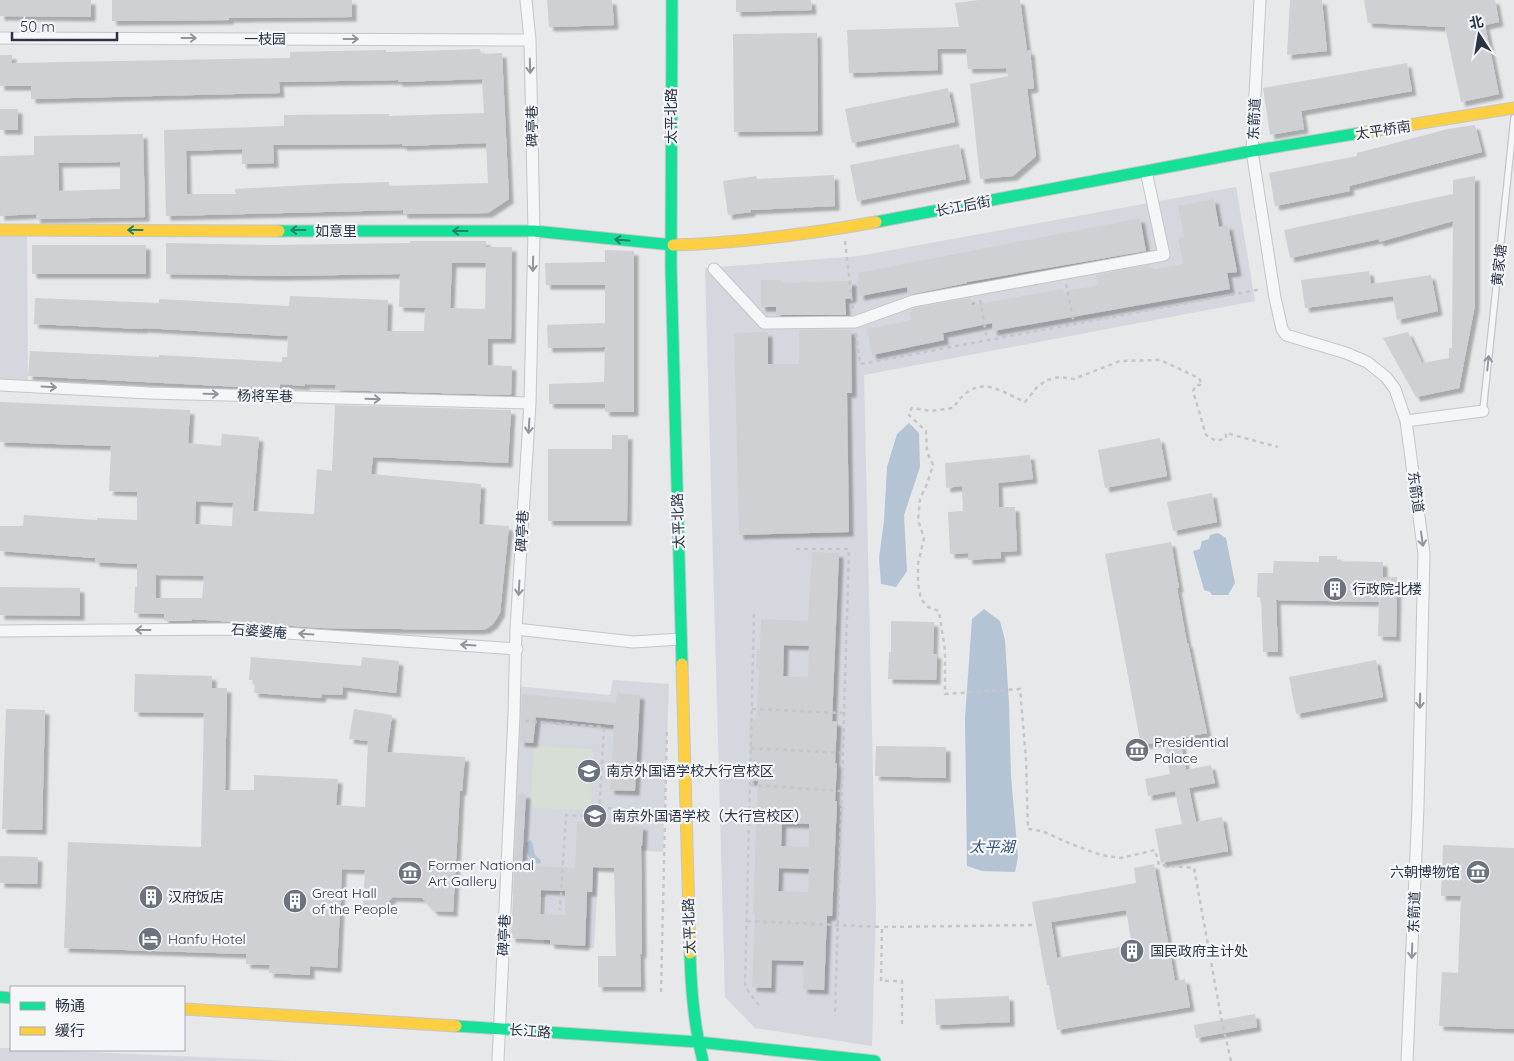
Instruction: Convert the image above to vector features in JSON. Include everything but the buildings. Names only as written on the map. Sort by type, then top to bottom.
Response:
[{"type":"main road","name":"太平北路","points":[[672,0],[671,245],[681,639],[692,992],[698,1042],[703,1061]]},
{"type":"main road","name":"太平桥南","points":[[1252,151],[1514,108]]},
{"type":"main road","name":"长江后街","points":[[671,245],[715,244],[843,228],[1252,151]]},
{"type":"main road","name":"如意里","points":[[0,230],[534,231],[671,245]]},
{"type":"main road","name":"长江路","points":[[185,1009],[698,1042],[875,1061]]},
{"type":"main road","name":"太平北路","points":[[695,1061],[698,1042]]},
{"type":"street","name":"碑亭巷","points":[[498,1061],[516,629],[530,403],[534,231],[530,40],[526,0]]},
{"type":"street","name":"东箭道","points":[[1260,0],[1252,151],[1282,329],[1286,335],[1346,353],[1367,362],[1386,377],[1395,388],[1406,421],[1424,554],[1418,807],[1407,1061]]},
{"type":"street","name":"一枝园","points":[[0,38],[530,40]]},
{"type":"street","points":[[714,269],[764,323],[855,322],[913,301],[1164,255],[1146,171]]},
{"type":"street","name":"杨将军巷","points":[[0,385],[149,393],[530,403]]},
{"type":"street","points":[[1406,421],[1483,411]]},
{"type":"street","name":"石婆婆庵","points":[[0,631],[229,629],[516,648]]},
{"type":"street","points":[[516,629],[633,642],[681,639]]},
{"type":"lane","name":"黄家塘","points":[[1483,411],[1514,118]]},
{"type":"path","points":[[843,228],[860,364],[1274,287]]},
{"type":"path","points":[[1064,273],[1074,324]]},
{"type":"path","points":[[978,289],[987,340]]},
{"type":"path","points":[[1231,1061],[1194,868],[1159,865],[1155,850],[1121,858],[1100,855],[1042,831],[1028,829],[1026,759],[1020,689],[945,694],[945,650],[938,611],[928,608],[921,600],[918,584],[918,564],[924,538],[918,520],[920,499],[928,484],[933,465],[927,452],[926,431],[908,414],[912,408],[931,412],[953,408],[961,396],[975,387],[990,386],[1025,402],[1037,387],[1047,380],[1059,377],[1074,379],[1120,361],[1160,360],[1199,378],[1202,384],[1196,385],[1193,391],[1206,435],[1216,441],[1226,438],[1226,433],[1278,447]]},
{"type":"path","points":[[796,549],[849,550],[835,1016]]},
{"type":"path","points":[[754,614],[745,987],[761,1008]]},
{"type":"path","points":[[752,709],[844,713]]},
{"type":"path","points":[[519,720],[604,727],[599,817],[566,816],[560,910]]},
{"type":"path","points":[[661,992],[667,727]]},
{"type":"path","points":[[751,748],[843,753]]},
{"type":"path","points":[[750,785],[842,791]]},
{"type":"path","points":[[600,808],[666,811]]},
{"type":"path","points":[[747,921],[882,927],[1035,925]]},
{"type":"path","points":[[882,927],[882,981],[902,982],[902,1024]]},
{"type":"shaded area","points":[[1236,187],[1255,301],[864,375],[876,910],[872,1046],[755,1028],[725,997],[705,268],[859,256]]},
{"type":"shaded area","points":[[0,230],[27,230],[28,386],[0,384]]},
{"type":"shaded area","name":"南京外国语学校大行宫校区","points":[[613,680],[669,684],[663,852],[600,848],[594,948],[544,944],[547,897],[506,893],[515,686],[610,695]]},
{"type":"shaded area","points":[[533,746],[593,749],[591,810],[531,808]]},
{"type":"shaded area","points":[[0,1048],[10,1048],[10,1051],[64,1051],[293,1061],[0,1061]]},
{"type":"water","points":[[909,423],[919,433],[920,467],[904,515],[907,571],[896,587],[881,584],[879,558],[884,521],[887,467],[897,434]]},
{"type":"water","points":[[1218,533],[1226,538],[1235,583],[1228,595],[1212,595],[1204,590],[1193,551],[1200,549],[1202,541],[1209,539],[1210,535]]},
{"type":"water","name":"太平湖","points":[[984,609],[1000,621],[1005,640],[1011,776],[1018,857],[1015,872],[982,871],[967,866],[965,718],[972,619]]},
{"type":"water","points":[[531,840],[537,858],[541,862],[539,864],[533,862],[527,853],[526,843]]},
{"type":"traffic: fast","points":[[672,0],[671,268],[682,664]]},
{"type":"traffic: fast","points":[[876,222],[1252,151],[1360,133]]},
{"type":"traffic: fast","points":[[279,231],[534,231],[673,245]]},
{"type":"traffic: fast","points":[[690,953],[697,1035],[703,1061]]},
{"type":"traffic: fast","points":[[0,997],[10,998]]},
{"type":"traffic: fast","points":[[456,1026],[698,1042],[875,1061]]},
{"type":"traffic: slow","points":[[1360,133],[1514,108]]},
{"type":"traffic: slow","points":[[673,245],[775,237],[876,222]]},
{"type":"traffic: slow","points":[[0,230],[279,231]]},
{"type":"traffic: slow","points":[[682,664],[690,953]]},
{"type":"traffic: slow","points":[[185,1009],[456,1026]]},
{"type":"place","name":"行政院北楼","points":[[1335,589]]},
{"type":"place","name":"Presidential Palace","points":[[1137,750]]},
{"type":"place","name":"南京外国语学校大行宫校区","points":[[589,771]]},
{"type":"place","name":"南京外国语学校（大行宫校区）","points":[[595,816]]},
{"type":"place","name":"六朝博物馆","points":[[1478,872]]},
{"type":"place","name":"Former National Art Gallery","points":[[410,873]]},
{"type":"place","name":"汉府饭店","points":[[151,897]]},
{"type":"place","name":"Great Hall of the People","points":[[295,901]]},
{"type":"place","name":"Hanfu Hotel","points":[[150,939]]},
{"type":"place","name":"国民政府主计处","points":[[1132,951]]}]
